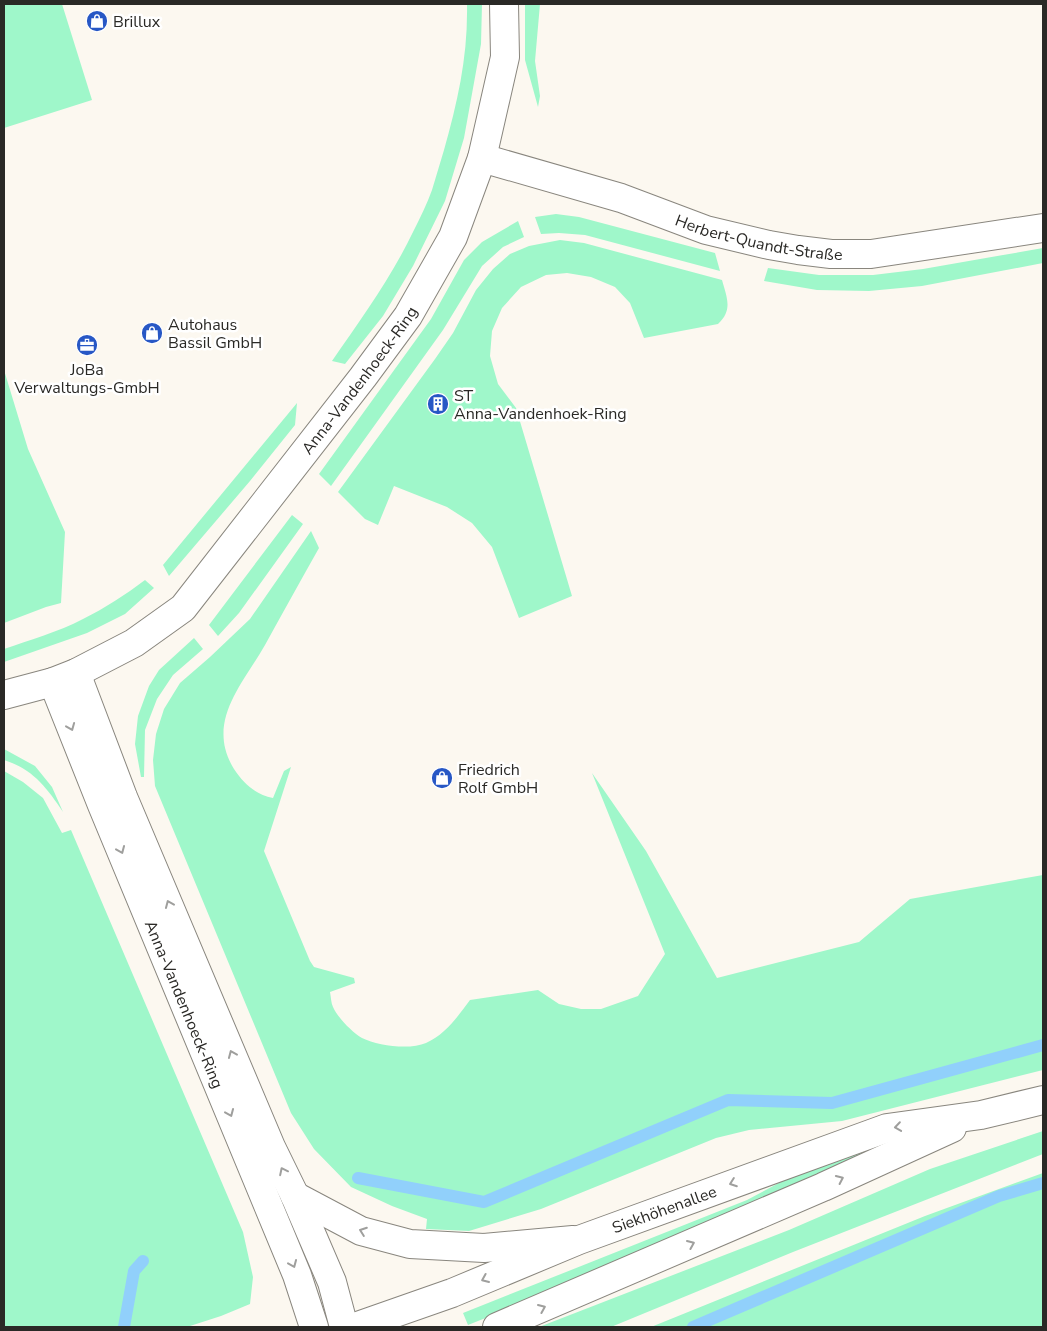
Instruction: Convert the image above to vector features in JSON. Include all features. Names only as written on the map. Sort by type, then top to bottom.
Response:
[{"type":"street","name":"Anna-Vandenhoeck-Ring","points":[[4,696],[65,677],[134,643],[183,608],[357,385],[408,316],[453,238],[482,158],[505,57],[504,4]]},
{"type":"street","name":"Herbert-Quandt-Straße","points":[[482,158],[621,198],[706,230],[798,250],[831,254],[871,254],[1043,228]]},
{"type":"street","name":"Anna-Vandenhoeck-Ring","points":[[65,677],[127,806],[271,1147],[295,1196],[332,1282],[344,1327]]},
{"type":"street","name":"Anna-Vandenhoeck-Ring","points":[[65,677],[106,814],[297,1275],[314,1327]]},
{"type":"street","name":"Siekhöhenallee","points":[[355,1327],[452,1293],[579,1240],[887,1128],[981,1115],[1043,1100]]},
{"type":"street","name":"Siekhöhenallee","points":[[497,1327],[824,1187],[981,1115]]},
{"type":"street","points":[[295,1196],[361,1231],[410,1244],[484,1248],[579,1240]]},
{"type":"green space","points":[[4,4],[62,4],[92,100],[4,128]]},
{"type":"green space","points":[[467,4],[482,4],[481,44],[464,138],[445,201],[413,266],[383,316],[345,364],[332,361],[395,266],[416,227],[430,195],[458,96],[466,42]]},
{"type":"green space","points":[[525,4],[540,4],[535,61],[540,96],[538,107],[525,60]]},
{"type":"green space","points":[[556,214],[579,217],[715,253],[720,271],[585,235],[541,234],[535,217]]},
{"type":"green space","points":[[518,221],[524,237],[503,247],[482,266],[443,330],[331,486],[319,474],[431,319],[464,260],[482,242]]},
{"type":"green space","points":[[560,240],[584,243],[722,280],[728,304],[726,314],[718,324],[644,338],[630,303],[615,287],[591,277],[567,273],[546,275],[521,287],[502,308],[492,331],[490,356],[498,384],[516,408],[572,596],[519,618],[492,547],[472,523],[447,507],[394,486],[378,525],[365,519],[338,492],[435,359],[453,333],[476,290],[493,269],[510,254],[529,246]]},
{"type":"green space","points":[[1043,248],[1043,263],[922,286],[869,291],[817,290],[764,281],[768,268],[819,275],[873,275],[923,269]]},
{"type":"green space","points":[[4,370],[28,449],[65,532],[61,603],[4,623]]},
{"type":"green space","points":[[297,403],[295,425],[169,576],[163,565]]},
{"type":"green space","points":[[292,515],[303,524],[239,613],[218,636],[209,625]]},
{"type":"green space","points":[[311,531],[319,548],[230,704],[225,719],[224,735],[226,752],[234,769],[246,784],[261,794],[273,798],[284,771],[291,767],[264,851],[314,967],[354,978],[355,983],[330,992],[332,1004],[338,1016],[362,1038],[385,1045],[403,1047],[426,1043],[446,1030],[470,1000],[538,990],[559,1004],[581,1009],[601,1009],[638,996],[665,954],[592,773],[646,851],[717,978],[859,942],[910,899],[1043,875],[1043,1070],[842,1121],[749,1130],[716,1138],[541,1209],[469,1231],[426,1229],[427,1219],[392,1206],[351,1187],[314,1149],[291,1113],[155,786],[153,760],[156,734],[164,709],[180,683],[250,619]]},
{"type":"green space","points":[[145,580],[154,588],[125,614],[87,633],[4,662],[4,649],[73,624],[107,606]]},
{"type":"green space","points":[[194,638],[203,649],[173,675],[157,699],[145,730],[144,777],[141,777],[135,744],[138,716],[149,686],[159,670]]},
{"type":"green space","points":[[4,749],[35,766],[52,787],[63,812],[38,780],[23,769],[4,760]]},
{"type":"green space","points":[[4,771],[23,782],[43,798],[62,833],[71,830],[243,1232],[253,1277],[250,1304],[190,1327],[4,1327]]},
{"type":"green space","points":[[1043,1131],[1043,1154],[793,1252],[611,1327],[539,1327],[789,1230],[930,1169]]},
{"type":"green space","points":[[871,1141],[877,1148],[712,1228],[468,1325],[463,1313],[747,1200],[805,1169]]},
{"type":"green space","points":[[1043,1173],[1043,1327],[651,1327],[925,1216]]},
{"type":"waterway","points":[[358,1178],[484,1202],[728,1100],[832,1103],[1043,1045]]},
{"type":"waterway","points":[[693,1327],[999,1196],[1043,1183]]},
{"type":"waterway","points":[[124,1327],[134,1271],[143,1261]]},
{"type":"place","name":"Brillux","points":[[97,21]]},
{"type":"place","name":"Autohaus Bassil GmbH","points":[[152,333]]},
{"type":"place","name":"JoBa Verwaltungs-GmbH","points":[[87,345]]},
{"type":"place","name":"ST Anna-Vandenhoek-Ring","points":[[438,404]]},
{"type":"place","name":"Friedrich Rolf GmbH","points":[[442,778]]}]
